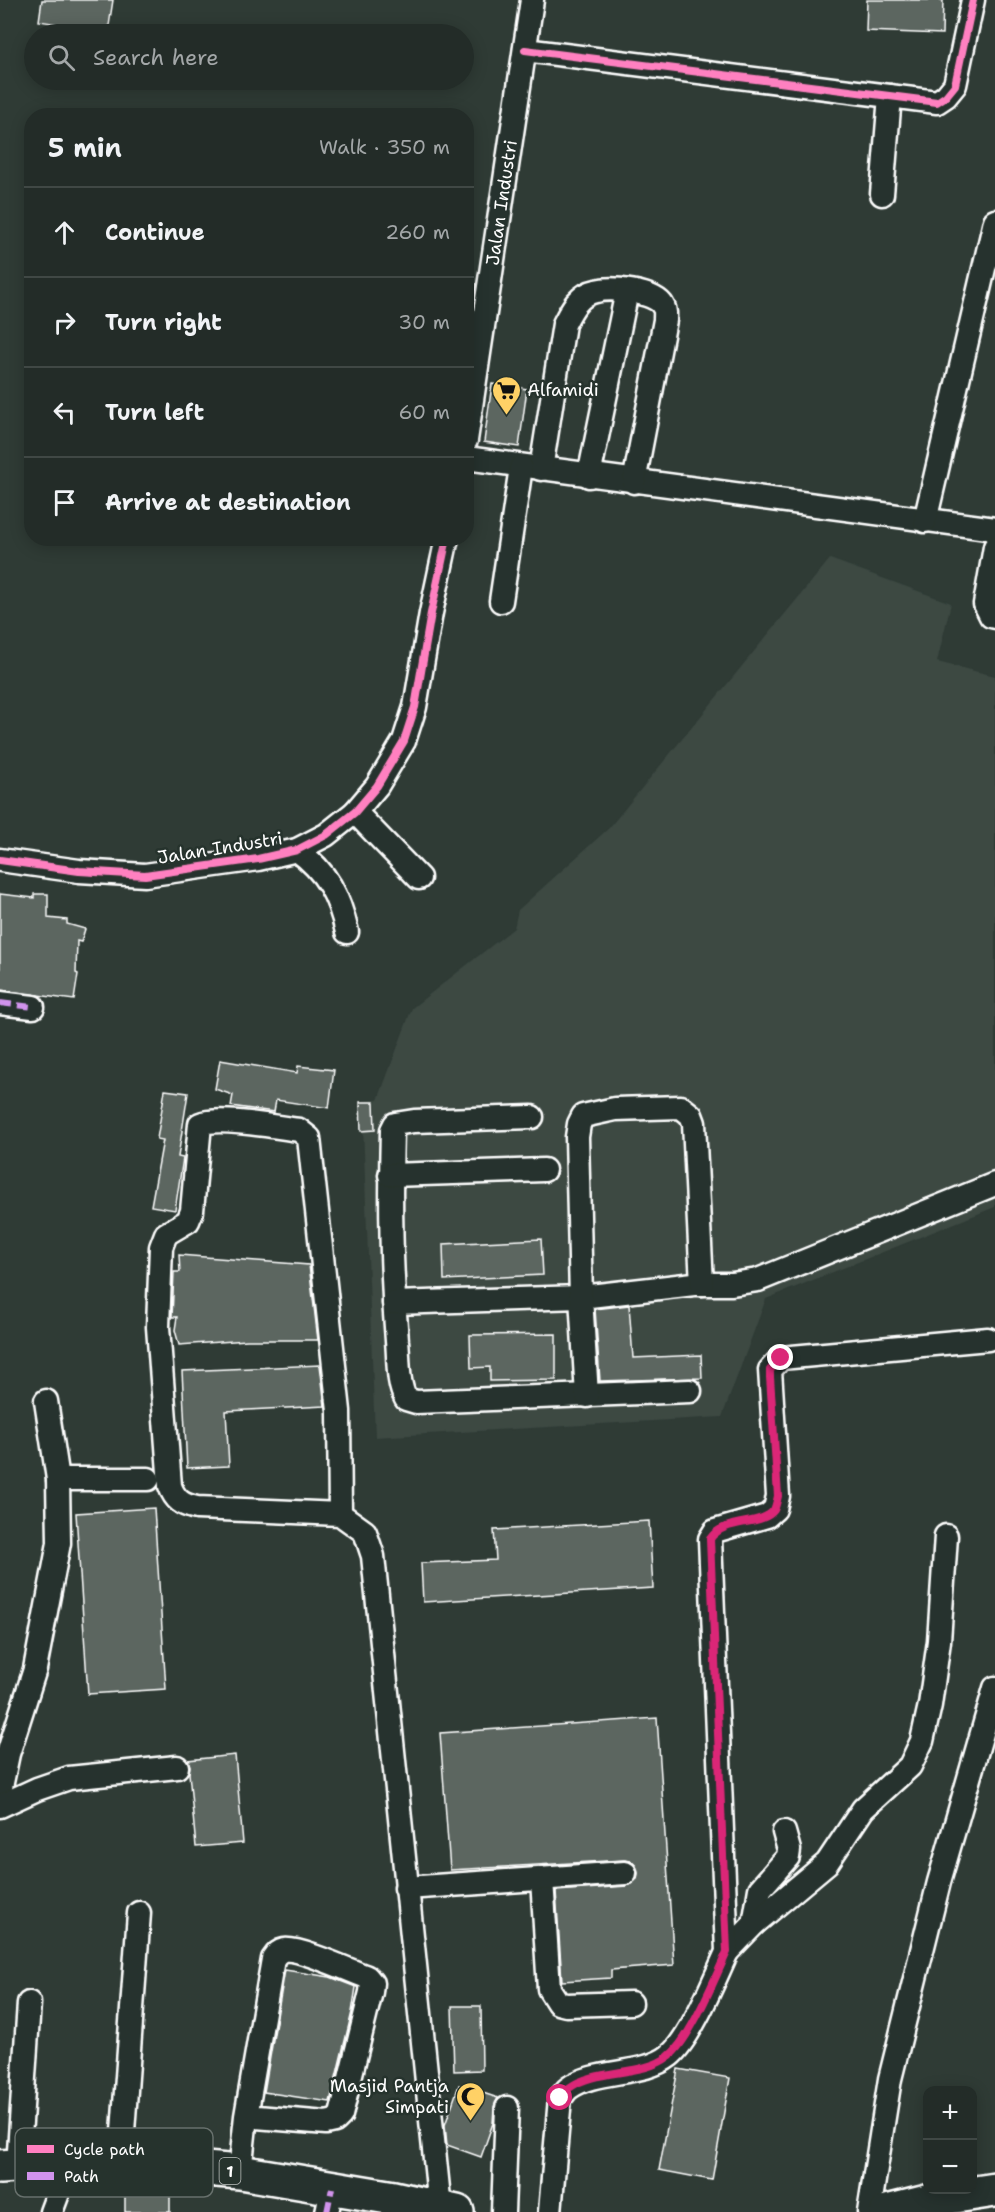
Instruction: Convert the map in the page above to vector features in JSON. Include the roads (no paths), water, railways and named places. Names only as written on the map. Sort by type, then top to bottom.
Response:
[{"type":"highway","name":"1","points":[[213,2170],[240,2172],[329,2200],[448,2210]]},
{"type":"highway","points":[[887,2212],[940,2205],[995,2190]]},
{"type":"street","name":"Jalan Industri","points":[[474,387],[532,0]]},
{"type":"street","points":[[525,50],[937,102],[946,96],[955,85],[973,0]]},
{"type":"street","points":[[882,194],[890,96]]},
{"type":"street","points":[[925,521],[995,221]]},
{"type":"street","points":[[501,601],[564,324],[573,306],[595,291],[627,291],[653,296],[665,310],[634,482]]},
{"type":"street","points":[[589,476],[627,291]]},
{"type":"street","points":[[474,459],[995,529]]},
{"type":"street","name":"Jalan Industri","points":[[0,860],[79,871],[145,875],[258,859],[297,850],[326,835],[355,812],[377,786],[397,754],[410,722],[419,686],[445,546]]},
{"type":"street","points":[[995,548],[993,574],[985,604],[991,616],[995,617]]},
{"type":"street","points":[[355,812],[419,878]]},
{"type":"street","points":[[297,850],[315,863],[335,891],[347,932]]},
{"type":"street","points":[[0,1003],[33,1007]]},
{"type":"street","points":[[587,1396],[581,1297],[577,1137],[583,1116],[615,1109],[681,1107],[692,1114],[702,1284]]},
{"type":"street","points":[[532,1117],[414,1121],[395,1124],[392,1130],[390,1175],[394,1303],[400,1381],[406,1399],[417,1402],[690,1391]]},
{"type":"street","points":[[340,1514],[339,1411],[309,1138],[299,1130],[219,1121],[204,1122],[200,1124],[192,1211],[188,1221],[166,1234],[161,1247],[159,1327],[170,1486],[174,1497],[186,1506],[340,1514],[365,1532],[373,1556],[406,1888],[448,2210]]},
{"type":"street","points":[[390,1175],[544,1170]]},
{"type":"street","points":[[394,1303],[581,1297],[758,1280],[995,1184]]},
{"type":"street","points":[[727,1952],[710,1539],[715,1531],[766,1516],[775,1509],[778,1496],[770,1370],[781,1358],[988,1339]]},
{"type":"street","points":[[0,1792],[8,1754],[35,1669],[59,1543],[58,1479],[46,1401]]},
{"type":"street","points":[[58,1479],[148,1479]]},
{"type":"street","points":[[550,2212],[560,2098],[568,2088],[585,2081],[656,2064],[670,2056],[698,2014],[727,1952],[754,1924],[827,1863],[863,1809],[910,1766],[922,1741],[930,1705],[939,1641],[946,1536]]},
{"type":"street","points":[[869,2212],[890,2079],[939,1882],[995,1688]]},
{"type":"street","points":[[0,1806],[37,1789],[69,1778],[177,1767]]},
{"type":"street","points":[[754,1924],[760,1889],[788,1857],[789,1850],[784,1832]]},
{"type":"street","points":[[406,1888],[626,1873]]},
{"type":"street","points":[[542,1879],[549,1989],[552,1997],[558,2003],[566,2005],[631,2003]]},
{"type":"street","points":[[123,2128],[139,1913]]},
{"type":"street","points":[[240,2172],[246,2116],[273,1959],[277,1953],[285,1949],[297,1951],[367,1977],[372,1983],[371,1992],[341,2115],[335,2121],[326,2123],[246,2116]]},
{"type":"street","points":[[9,2166],[29,2004]]},
{"type":"street","points":[[503,2212],[507,2108]]},
{"type":"street","points":[[51,2212],[57,2197]]},
{"type":"place","name":"Alfamidi","points":[[506,416]]},
{"type":"place","name":"Masjid Pantja Simpati","points":[[470,2122]]}]
